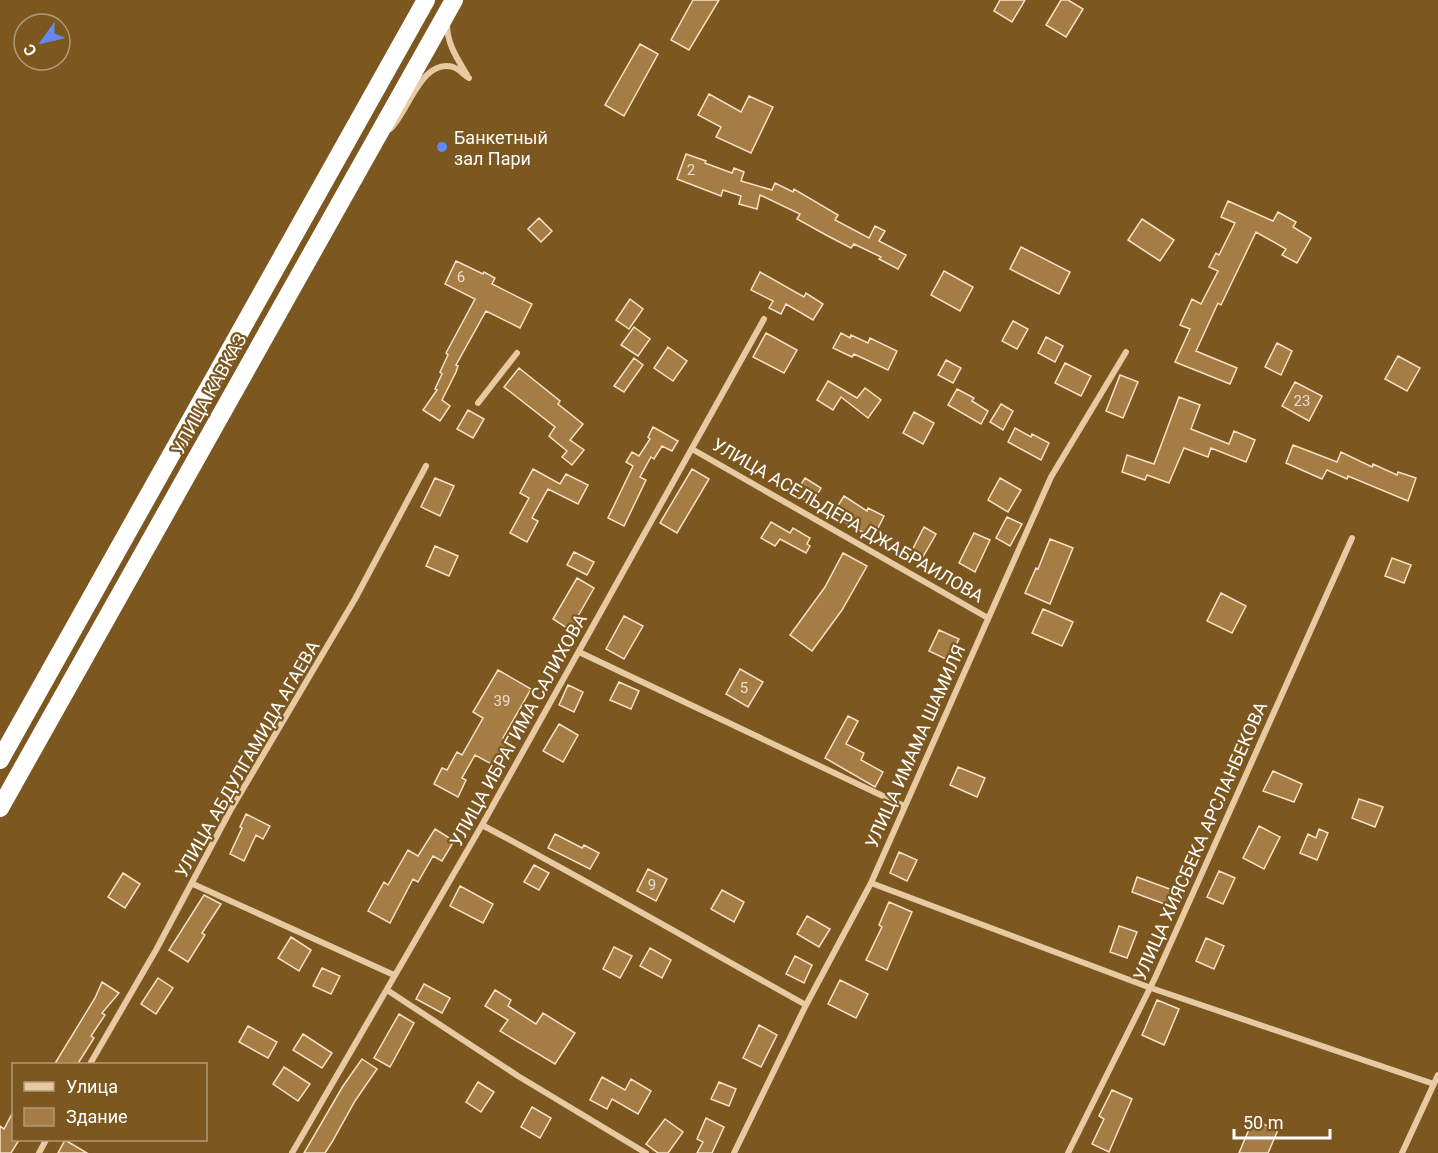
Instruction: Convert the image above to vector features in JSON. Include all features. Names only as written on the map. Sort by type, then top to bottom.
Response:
[{"type":"highway","name":"УЛИЦА КАВКАЗ","points":[[0,760],[426,0]]},
{"type":"highway","name":"УЛИЦА КАВКАЗ","points":[[0,808],[450,6]]},
{"type":"street","points":[[373,143],[396,123],[421,81],[431,72],[442,67],[454,67],[469,78],[452,50],[447,33],[450,6]]},
{"type":"street","name":"УЛИЦА ИБРАГИМА САЛИХОВА","points":[[292,1153],[482,825],[764,319]]},
{"type":"street","name":"УЛИЦА ИМАМА ШАМИЛЯ","points":[[734,1153],[806,1005],[871,883],[1051,477],[1126,352]]},
{"type":"street","points":[[478,403],[517,353]]},
{"type":"street","name":"УЛИЦА АСЕЛЬДЕРА ДЖАБРАИЛОВА","points":[[693,449],[988,618]]},
{"type":"street","name":"УЛИЦА АБДУЛГАМИДА АГАЕВА","points":[[91,1063],[193,884],[230,811],[356,599],[426,466]]},
{"type":"street","name":"УЛИЦА ХИЯСБЕКА АРСЛАНБЕКОВА","points":[[1068,1153],[1151,988],[1352,538]]},
{"type":"street","points":[[579,652],[904,806]]},
{"type":"street","points":[[482,825],[559,865],[806,1005]]},
{"type":"street","points":[[871,883],[1151,988],[1434,1084]]},
{"type":"street","points":[[193,884],[394,975]]},
{"type":"street","points":[[387,990],[518,1076],[646,1153]]},
{"type":"street","points":[[1402,1153],[1438,1075]]},
{"type":"street","points":[[1430,1095],[1438,1098]]},
{"type":"building","points":[[693,0],[719,0],[689,50],[671,40]]},
{"type":"building","points":[[1000,0],[1025,0],[1012,22],[994,11]]},
{"type":"building","points":[[1061,0],[1068,0],[1083,9],[1066,37],[1046,25]]},
{"type":"building","points":[[640,44],[658,54],[624,116],[605,105]]},
{"type":"building","points":[[709,94],[741,112],[749,96],[773,107],[751,153],[716,137],[721,127],[698,115]]},
{"type":"building","points":[[686,154],[732,173],[734,168],[744,172],[741,181],[772,190],[775,183],[793,192],[794,189],[838,215],[835,220],[869,238],[875,226],[885,231],[879,241],[906,255],[898,269],[879,259],[881,257],[854,244],[851,248],[826,235],[797,219],[800,214],[760,195],[757,209],[739,204],[741,196],[723,190],[721,196],[677,179]]},
{"type":"building","points":[[1228,201],[1273,221],[1278,212],[1296,222],[1293,227],[1311,238],[1297,263],[1282,255],[1286,249],[1256,232],[1221,305],[1218,303],[1196,351],[1237,368],[1230,384],[1175,362],[1190,329],[1180,325],[1192,299],[1201,304],[1218,271],[1209,267],[1216,253],[1219,255],[1235,223],[1221,217]]},
{"type":"building","points":[[539,218],[552,231],[541,242],[528,229]]},
{"type":"building","points":[[1142,219],[1174,240],[1160,261],[1128,240]]},
{"type":"building","points":[[1021,247],[1070,272],[1059,294],[1010,269]]},
{"type":"building","points":[[456,261],[495,278],[492,284],[532,304],[520,328],[486,311],[456,365],[458,366],[456,372],[442,400],[450,406],[440,421],[423,410],[437,390],[435,389],[442,374],[440,372],[448,355],[446,353],[475,299],[445,284]]},
{"type":"building","points":[[944,271],[973,287],[960,311],[931,295]]},
{"type":"building","points":[[760,272],[804,297],[806,293],[823,304],[813,320],[786,304],[781,314],[769,308],[773,301],[751,290]]},
{"type":"building","points":[[630,299],[643,309],[629,329],[616,320]]},
{"type":"building","points":[[1013,321],[1028,329],[1017,349],[1002,341]]},
{"type":"building","points":[[634,327],[650,339],[638,356],[621,345]]},
{"type":"building","points":[[766,333],[797,350],[784,373],[753,357]]},
{"type":"building","points":[[841,333],[868,343],[870,338],[897,351],[888,370],[854,354],[852,357],[833,348]]},
{"type":"building","points":[[1046,337],[1063,346],[1055,362],[1038,353]]},
{"type":"building","points":[[1277,343],[1292,351],[1281,375],[1265,367]]},
{"type":"building","points":[[668,347],[687,361],[673,381],[654,368]]},
{"type":"building","points":[[1398,356],[1420,368],[1407,391],[1385,379]]},
{"type":"building","points":[[634,358],[643,365],[624,392],[614,386]]},
{"type":"building","points":[[946,360],[961,368],[953,383],[938,375]]},
{"type":"building","points":[[1065,363],[1091,376],[1081,396],[1055,383]]},
{"type":"building","points":[[519,368],[560,401],[558,404],[583,424],[570,440],[584,450],[572,465],[562,457],[567,451],[549,436],[555,427],[504,387]]},
{"type":"building","points":[[1120,375],[1138,382],[1123,418],[1106,411]]},
{"type":"building","points":[[828,381],[857,398],[865,388],[881,400],[868,418],[841,397],[833,410],[817,400]]},
{"type":"building","points":[[1295,382],[1322,396],[1309,421],[1282,406]]},
{"type":"building","points":[[957,389],[974,398],[972,401],[988,411],[981,424],[948,405]]},
{"type":"building","points":[[1179,397],[1200,405],[1191,429],[1229,444],[1234,431],[1255,440],[1246,462],[1211,448],[1208,457],[1184,448],[1169,483],[1147,475],[1145,480],[1122,472],[1127,455],[1154,464]]},
{"type":"building","points":[[1001,404],[1013,411],[1003,430],[990,422]]},
{"type":"building","points":[[468,410],[484,419],[473,438],[457,429]]},
{"type":"building","points":[[914,412],[934,423],[923,444],[903,433]]},
{"type":"building","points":[[653,427],[678,441],[672,451],[662,446],[654,459],[651,457],[640,477],[646,480],[624,526],[608,518],[633,466],[626,462],[632,452],[639,456],[650,439],[648,437]]},
{"type":"building","points":[[1015,428],[1049,443],[1041,460],[1008,442]]},
{"type":"building","points":[[1293,445],[1337,462],[1341,452],[1372,467],[1373,464],[1397,475],[1398,472],[1416,478],[1408,501],[1348,476],[1347,479],[1327,470],[1322,479],[1286,463]]},
{"type":"building","points":[[533,469],[560,484],[566,474],[588,485],[578,504],[548,489],[532,518],[538,521],[527,542],[510,533],[529,498],[520,493]]},
{"type":"building","points":[[692,469],[709,479],[677,533],[660,523]]},
{"type":"building","points":[[435,478],[454,486],[440,516],[421,507]]},
{"type":"building","points":[[805,478],[821,488],[812,504],[795,494]]},
{"type":"building","points":[[1000,478],[1021,490],[1008,512],[988,500]]},
{"type":"building","points":[[844,496],[867,511],[868,508],[884,516],[873,538],[832,515]]},
{"type":"building","points":[[1007,517],[1022,524],[1010,546],[996,538]]},
{"type":"building","points":[[771,522],[790,533],[793,528],[810,538],[807,544],[810,546],[806,553],[780,539],[775,546],[761,538]]},
{"type":"building","points":[[924,527],[936,534],[920,562],[909,556]]},
{"type":"building","points":[[974,533],[990,540],[975,572],[959,563]]},
{"type":"building","points":[[1050,539],[1073,548],[1050,604],[1025,593]]},
{"type":"building","points":[[435,546],[458,556],[449,576],[426,566]]},
{"type":"building","points":[[574,552],[594,562],[587,575],[567,565]]},
{"type":"building","points":[[843,553],[867,566],[842,610],[812,651],[790,635],[825,587]]},
{"type":"building","points":[[1392,558],[1411,565],[1404,583],[1385,576]]},
{"type":"building","points":[[577,578],[594,588],[570,630],[553,619]]},
{"type":"building","points":[[1221,593],[1246,606],[1232,633],[1207,621]]},
{"type":"building","points":[[1043,609],[1073,622],[1062,646],[1032,633]]},
{"type":"building","points":[[624,616],[643,626],[624,659],[606,649]]},
{"type":"building","points":[[939,630],[959,639],[948,660],[929,651]]},
{"type":"building","points":[[740,669],[763,682],[748,707],[726,694]]},
{"type":"building","points":[[498,670],[531,689],[503,738],[511,743],[497,767],[475,755],[462,778],[466,780],[458,797],[434,784],[442,768],[447,770],[457,752],[462,755],[483,718],[473,712]]},
{"type":"building","points":[[619,682],[639,691],[631,709],[610,700]]},
{"type":"building","points":[[568,685],[583,692],[574,712],[559,705]]},
{"type":"building","points":[[848,716],[858,721],[846,744],[864,753],[861,760],[883,772],[875,787],[825,758]]},
{"type":"building","points":[[559,724],[578,735],[563,762],[543,751]]},
{"type":"building","points":[[958,767],[985,778],[977,797],[950,785]]},
{"type":"building","points":[[1273,771],[1302,784],[1294,802],[1263,791]]},
{"type":"building","points":[[1359,799],[1383,807],[1375,827],[1352,818]]},
{"type":"building","points":[[246,814],[270,826],[263,839],[256,835],[244,861],[230,854]]},
{"type":"building","points":[[1259,826],[1280,837],[1264,869],[1243,858]]},
{"type":"building","points":[[435,829],[454,841],[442,861],[433,856],[418,882],[413,879],[390,923],[368,911],[384,882],[388,885],[408,850],[418,856]]},
{"type":"building","points":[[1319,829],[1328,833],[1317,860],[1300,853],[1308,834],[1316,838]]},
{"type":"building","points":[[555,834],[582,848],[584,845],[599,853],[590,869],[548,848]]},
{"type":"building","points":[[899,852],[917,860],[907,881],[890,873]]},
{"type":"building","points":[[534,865],[549,873],[539,890],[524,882]]},
{"type":"building","points":[[648,869],[667,879],[656,901],[637,891]]},
{"type":"building","points":[[1219,871],[1235,878],[1223,904],[1207,897]]},
{"type":"building","points":[[123,873],[140,884],[125,908],[108,897]]},
{"type":"building","points":[[1137,877],[1175,891],[1170,906],[1132,892]]},
{"type":"building","points":[[460,886],[493,904],[483,923],[450,906]]},
{"type":"building","points":[[722,890],[744,902],[734,922],[711,909]]},
{"type":"building","points":[[204,895],[221,904],[202,933],[205,935],[188,962],[169,950]]},
{"type":"building","points":[[889,902],[912,912],[887,970],[866,960],[882,927],[879,925]]},
{"type":"building","points":[[807,916],[830,929],[819,947],[797,934]]},
{"type":"building","points":[[1119,926],[1137,932],[1127,958],[1110,952]]},
{"type":"building","points":[[291,937],[311,950],[299,971],[278,958]]},
{"type":"building","points":[[1206,938],[1224,946],[1214,969],[1196,961]]},
{"type":"building","points":[[614,947],[632,956],[620,978],[603,969]]},
{"type":"building","points":[[650,948],[671,960],[662,978],[640,966]]},
{"type":"building","points":[[795,956],[812,965],[804,983],[786,974]]},
{"type":"building","points":[[322,968],[340,976],[331,994],[313,986]]},
{"type":"building","points":[[158,978],[173,988],[156,1014],[141,1004]]},
{"type":"building","points":[[840,980],[868,994],[856,1018],[828,1004]]},
{"type":"building","points":[[102,982],[119,993],[102,1013],[105,1015],[91,1036],[94,1038],[78,1063],[55,1063],[95,998]]},
{"type":"building","points":[[424,984],[450,998],[442,1013],[416,999]]},
{"type":"building","points":[[495,990],[511,1000],[508,1006],[536,1024],[543,1013],[575,1033],[555,1064],[500,1031],[508,1020],[485,1006]]},
{"type":"building","points":[[1157,1000],[1179,1009],[1164,1045],[1142,1035]]},
{"type":"building","points":[[399,1014],[414,1023],[390,1067],[374,1058]]},
{"type":"building","points":[[759,1025],[777,1035],[761,1067],[743,1058]]},
{"type":"building","points":[[248,1026],[277,1042],[268,1058],[239,1042]]},
{"type":"building","points":[[303,1034],[332,1053],[322,1068],[293,1050]]},
{"type":"building","points":[[362,1059],[377,1069],[355,1101],[332,1142],[325,1153],[304,1153],[343,1086]]},
{"type":"building","points":[[284,1067],[310,1084],[298,1101],[273,1084]]},
{"type":"building","points":[[602,1077],[625,1090],[631,1079],[651,1091],[638,1114],[612,1099],[607,1109],[590,1100]]},
{"type":"building","points":[[478,1082],[494,1092],[481,1112],[466,1102]]},
{"type":"building","points":[[719,1082],[736,1089],[729,1106],[711,1099]]},
{"type":"building","points":[[1112,1090],[1132,1099],[1109,1152],[1092,1144],[1104,1119],[1099,1116]]},
{"type":"building","points":[[532,1107],[551,1118],[540,1138],[521,1127]]},
{"type":"building","points":[[12,1114],[12,1141],[18,1141],[11,1153],[0,1153],[0,1126],[4,1129]]},
{"type":"building","points":[[706,1118],[724,1127],[712,1153],[697,1153],[703,1142],[697,1139]]},
{"type":"building","points":[[665,1119],[683,1132],[668,1153],[658,1153],[646,1144]]},
{"type":"building","points":[[1253,1120],[1278,1130],[1268,1153],[1239,1153]]},
{"type":"building","points":[[64,1141],[67,1141],[87,1153],[58,1153]]},
{"type":"place","name":"Банкетный зал Пари","points":[[442,147]]}]
